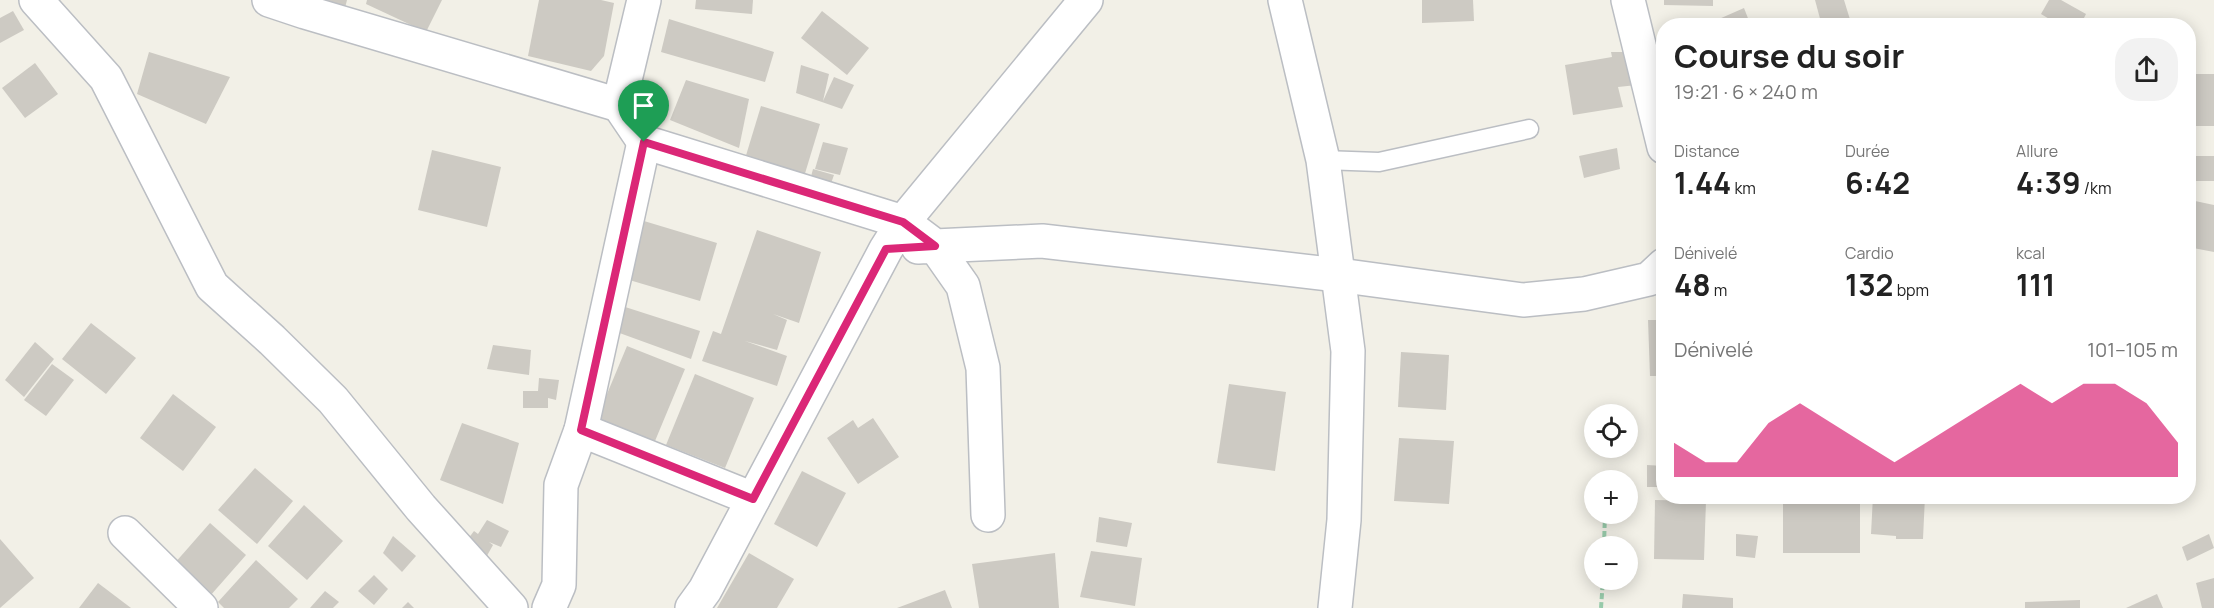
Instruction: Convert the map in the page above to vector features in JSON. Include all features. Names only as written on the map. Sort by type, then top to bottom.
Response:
[{"type":"street","points":[[36,0],[106,78],[212,286],[272,340],[333,400],[421,508],[511,608]]},
{"type":"street","points":[[269,0],[619,105],[644,142],[894,236],[935,246],[1042,242],[1338,275],[1523,300],[1584,294],[1656,275]]},
{"type":"street","points":[[619,105],[644,0]]},
{"type":"street","points":[[692,608],[705,590],[894,236],[1086,0]]},
{"type":"street","points":[[1285,0],[1323,160],[1348,351],[1344,520],[1335,608]]},
{"type":"street","points":[[1628,0],[1656,114]]},
{"type":"street","points":[[549,608],[559,585],[561,485],[581,430],[644,142]]},
{"type":"street","points":[[935,246],[963,286],[983,368],[988,515]]},
{"type":"street","points":[[581,430],[753,499]]},
{"type":"street","points":[[125,533],[201,608]]},
{"type":"lane","points":[[1323,160],[1379,162],[1529,129]]},
{"type":"path","points":[[1601,608],[1602,590]]},
{"type":"building","points":[[320,0],[347,0],[345,8]]},
{"type":"building","points":[[367,0],[442,0],[426,32],[366,4]]},
{"type":"building","points":[[539,0],[601,0],[614,3],[604,56],[591,71],[528,56]]},
{"type":"building","points":[[696,0],[753,0],[752,14],[695,9]]},
{"type":"building","points":[[1422,0],[1473,0],[1474,21],[1422,23]]},
{"type":"building","points":[[1664,0],[1713,0],[1713,6],[1664,5]]},
{"type":"building","points":[[1815,0],[1844,0],[1850,18],[1820,18]]},
{"type":"building","points":[[2049,0],[2061,0],[2086,14],[2084,18],[2048,18],[2041,14]]},
{"type":"building","points":[[1744,8],[1748,18],[1721,18]]},
{"type":"building","points":[[13,11],[24,30],[0,43],[0,18]]},
{"type":"building","points":[[822,11],[869,48],[847,75],[801,38]]},
{"type":"building","points":[[669,19],[774,52],[765,82],[661,52]]},
{"type":"building","points":[[149,52],[230,77],[206,124],[137,94]]},
{"type":"building","points":[[1611,52],[1631,52],[1637,85],[1618,87],[1623,107],[1573,115],[1565,65],[1612,57]]},
{"type":"building","points":[[35,63],[58,94],[25,118],[2,88]]},
{"type":"building","points":[[801,65],[829,74],[823,101],[834,77],[854,85],[842,109],[796,93]]},
{"type":"building","points":[[2196,74],[2214,74],[2214,126],[2196,126]]},
{"type":"building","points":[[686,80],[749,99],[739,148],[670,120]]},
{"type":"building","points":[[761,106],[820,124],[803,180],[744,162]]},
{"type":"building","points":[[823,142],[848,148],[840,175],[815,169]]},
{"type":"building","points":[[1617,148],[1620,169],[1584,178],[1579,156]]},
{"type":"building","points":[[432,150],[501,167],[487,227],[418,210]]},
{"type":"building","points":[[2196,156],[2214,156],[2214,181],[2196,181]]},
{"type":"building","points":[[813,169],[834,175],[826,197],[807,192]]},
{"type":"building","points":[[2196,201],[2214,205],[2214,252],[2196,249]]},
{"type":"building","points":[[644,221],[717,243],[700,301],[626,279]]},
{"type":"building","points":[[757,230],[821,252],[799,323],[773,314],[787,320],[777,350],[745,341],[787,356],[777,386],[702,361],[713,331],[721,334]]},
{"type":"building","points":[[622,306],[700,331],[691,359],[614,331]]},
{"type":"building","points":[[1648,320],[1656,320],[1656,376],[1650,376]]},
{"type":"building","points":[[91,323],[136,358],[106,394],[62,359]]},
{"type":"building","points":[[35,342],[54,359],[24,397],[5,380]]},
{"type":"building","points":[[493,345],[531,350],[529,375],[487,369]]},
{"type":"building","points":[[627,346],[685,369],[655,441],[597,418]]},
{"type":"building","points":[[1401,352],[1449,355],[1446,410],[1398,407]]},
{"type":"building","points":[[52,364],[74,380],[46,416],[24,400]]},
{"type":"building","points":[[695,374],[754,398],[725,468],[666,445]]},
{"type":"building","points":[[539,378],[559,380],[556,400],[548,398],[548,408],[523,408],[523,391],[538,391]]},
{"type":"building","points":[[1229,384],[1286,392],[1275,471],[1217,463]]},
{"type":"building","points":[[173,394],[216,427],[183,471],[140,438]]},
{"type":"building","points":[[873,418],[899,457],[858,484],[827,438],[853,420],[858,428]]},
{"type":"building","points":[[462,423],[519,443],[503,504],[440,480]]},
{"type":"building","points":[[1399,438],[1454,441],[1449,504],[1394,501]]},
{"type":"building","points":[[1647,465],[1656,466],[1656,487],[1647,487]]},
{"type":"building","points":[[255,468],[293,501],[257,544],[218,510]]},
{"type":"building","points":[[802,471],[846,493],[817,547],[774,524]]},
{"type":"building","points":[[1655,500],[1656,504],[1706,504],[1704,560],[1654,559]]},
{"type":"building","points":[[1783,504],[1860,504],[1860,553],[1783,553]]},
{"type":"building","points":[[1873,504],[1925,504],[1923,539],[1896,539],[1896,536],[1871,534]]},
{"type":"building","points":[[304,505],[343,541],[307,580],[268,546]]},
{"type":"building","points":[[1099,517],[1132,523],[1127,547],[1096,542]]},
{"type":"building","points":[[487,520],[509,531],[501,547],[489,542],[493,545],[484,561],[462,547],[474,531],[478,534]]},
{"type":"building","points":[[210,523],[246,555],[210,596],[174,564]]},
{"type":"building","points":[[1736,534],[1758,536],[1755,558],[1736,556]]},
{"type":"building","points":[[2209,534],[2214,548],[2187,561],[2182,547]]},
{"type":"building","points":[[393,536],[416,556],[402,572],[383,553]]},
{"type":"building","points":[[0,539],[34,578],[0,608]]},
{"type":"building","points":[[1091,551],[1142,558],[1135,606],[1080,597]]},
{"type":"building","points":[[749,553],[794,579],[777,608],[717,608]]},
{"type":"building","points":[[1055,553],[1059,608],[979,608],[972,564]]},
{"type":"building","points":[[256,560],[298,599],[289,608],[224,608],[218,602]]},
{"type":"building","points":[[374,575],[388,589],[374,605],[358,591]]},
{"type":"building","points":[[2214,578],[2214,608],[2202,608],[2196,583]]},
{"type":"building","points":[[98,583],[131,608],[79,608]]},
{"type":"building","points":[[945,590],[952,608],[897,608]]},
{"type":"building","points":[[325,591],[339,602],[333,608],[310,608]]},
{"type":"building","points":[[1683,594],[1733,598],[1733,608],[1682,608]]},
{"type":"building","points":[[2157,594],[2163,608],[2126,608]]},
{"type":"building","points":[[2080,600],[2080,608],[2025,608],[2025,602]]},
{"type":"building","points":[[408,602],[414,608],[402,608]]},
{"type":"route","points":[[644,142],[903,222],[935,246],[886,249],[753,499],[581,430],[644,142]]}]
